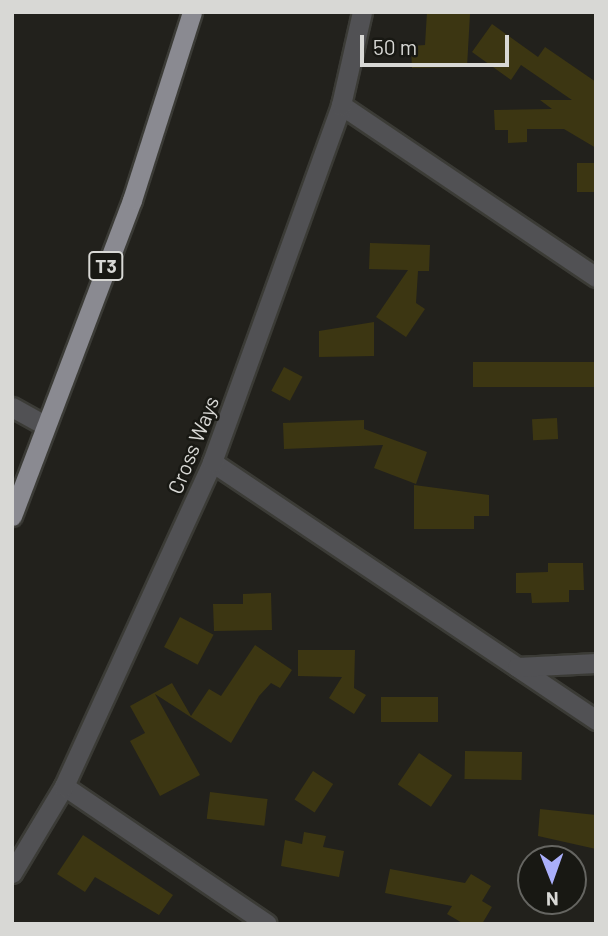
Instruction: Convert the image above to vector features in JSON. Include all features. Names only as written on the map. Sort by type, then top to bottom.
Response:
[{"type":"highway","name":"T3","points":[[12,516],[44,425],[132,200],[192,12]]},
{"type":"street","name":"Cross Ways","points":[[12,873],[64,786],[212,462],[341,105],[362,12]]},
{"type":"street","points":[[341,105],[596,277]]},
{"type":"street","points":[[12,407],[44,425]]},
{"type":"street","points":[[212,462],[596,720]]},
{"type":"street","points":[[517,667],[596,663]]},
{"type":"street","points":[[64,786],[267,924]]},
{"type":"building","points":[[427,12],[470,14],[467,67],[412,68],[411,46],[425,45]]},
{"type":"building","points":[[492,24],[538,57],[545,47],[596,82],[596,148],[564,129],[527,129],[527,142],[508,143],[508,130],[495,130],[494,110],[552,109],[540,100],[572,100],[521,65],[511,80],[472,52]]},
{"type":"building","points":[[577,163],[596,163],[596,192],[577,192]]},
{"type":"building","points":[[370,243],[430,245],[429,271],[418,271],[416,303],[425,309],[406,337],[376,317],[408,270],[369,269]]},
{"type":"building","points":[[374,322],[374,356],[319,357],[319,331]]},
{"type":"building","points":[[473,362],[596,362],[596,387],[473,387]]},
{"type":"building","points":[[284,367],[303,377],[290,401],[271,391]]},
{"type":"building","points":[[557,418],[558,439],[533,440],[532,419]]},
{"type":"building","points":[[364,420],[364,429],[427,452],[416,484],[374,468],[383,445],[284,449],[283,423]]},
{"type":"building","points":[[414,485],[489,495],[489,516],[474,516],[474,529],[414,529]]},
{"type":"building","points":[[548,563],[583,563],[584,590],[569,590],[569,602],[532,603],[531,593],[516,593],[516,573],[548,572]]},
{"type":"building","points":[[271,593],[272,630],[214,631],[213,604],[243,604],[243,594]]},
{"type":"building","points":[[180,617],[214,635],[198,665],[164,647]]},
{"type":"building","points":[[255,645],[292,670],[280,688],[271,683],[259,696],[231,743],[155,694],[200,775],[160,796],[130,741],[145,733],[130,706],[172,683],[191,716],[209,689],[221,696]]},
{"type":"building","points":[[298,650],[355,650],[354,688],[366,695],[354,714],[329,698],[342,677],[298,676]]},
{"type":"building","points":[[381,697],[438,697],[438,722],[381,722]]},
{"type":"building","points":[[465,751],[522,752],[522,780],[465,779]]},
{"type":"building","points":[[419,753],[452,775],[431,807],[398,785]]},
{"type":"building","points":[[313,771],[333,784],[315,813],[294,800]]},
{"type":"building","points":[[210,792],[268,799],[264,826],[207,819]]},
{"type":"building","points":[[540,809],[596,815],[596,849],[538,836]]},
{"type":"building","points":[[304,832],[326,836],[323,847],[344,851],[339,877],[281,866],[285,840],[302,844]]},
{"type":"building","points":[[83,835],[173,895],[159,915],[95,877],[85,892],[57,874]]},
{"type":"building","points":[[390,869],[465,883],[471,874],[491,886],[482,901],[492,907],[482,924],[464,924],[447,914],[452,906],[385,893]]}]
